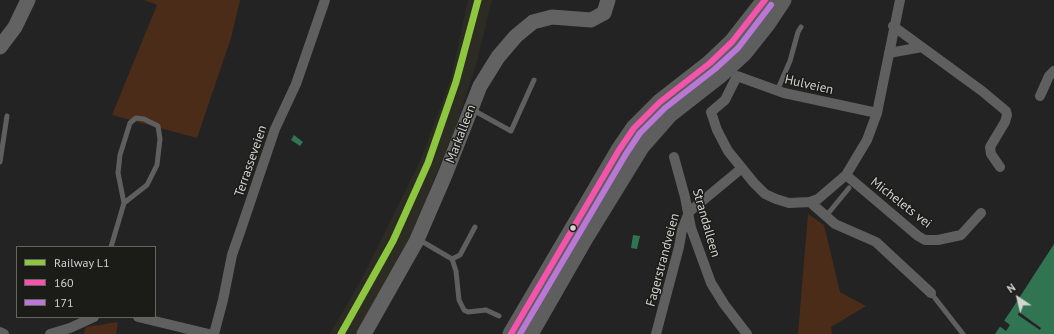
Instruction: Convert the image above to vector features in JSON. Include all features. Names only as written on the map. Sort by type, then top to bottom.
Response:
[{"type":"highway","points":[[512,334],[619,150],[634,128],[665,97],[716,58],[732,42],[765,0]]},
{"type":"highway","points":[[530,334],[632,159],[647,138],[670,114],[720,75],[744,53],[767,24],[783,0]]},
{"type":"main road","name":"Markalleen","points":[[364,334],[416,242],[443,182],[471,109],[486,76],[501,53],[522,30],[538,16],[591,20],[604,13],[608,0]]},
{"type":"main road","points":[[0,47],[14,27],[24,2]]},
{"type":"street","name":"Terrasseveien","points":[[214,334],[223,300],[232,255],[270,144],[296,84],[325,0]]},
{"type":"street","points":[[742,168],[765,194],[776,200],[789,203],[810,202],[818,199],[846,174],[867,140],[877,113],[893,26],[900,0]]},
{"type":"street","points":[[893,26],[1006,111],[1007,115],[1005,122],[990,147],[991,154],[1000,167]]},
{"type":"street","points":[[889,53],[922,47]]},
{"type":"street","points":[[1040,96],[1049,76],[1054,71]]},
{"type":"street","name":"Hulveien","points":[[742,168],[722,142],[711,112],[725,100],[737,76],[777,91],[877,113]]},
{"type":"street","name":"Strandalleen","points":[[674,157],[689,212],[691,228],[711,283],[724,304],[747,334]]},
{"type":"street","name":"Fagerstrandveien","points":[[656,334],[679,247],[682,230],[689,212],[742,168]]},
{"type":"street","name":"Michelets vei","points":[[846,174],[918,236],[926,240],[938,240],[961,235],[981,213]]},
{"type":"street","points":[[810,202],[825,217],[835,224],[876,242],[931,292]]},
{"type":"street","points":[[142,318],[209,334]]},
{"type":"street","points":[[50,334],[70,328],[84,319]]},
{"type":"street","points":[[0,332],[4,334]]},
{"type":"lane","points":[[777,91],[790,61],[798,32],[801,27]]},
{"type":"lane","points":[[471,109],[511,131],[534,80]]},
{"type":"lane","points":[[0,162],[7,116]]},
{"type":"lane","points":[[111,246],[124,203],[118,173],[120,155],[130,123],[136,118],[144,119],[158,126],[160,139],[157,166],[147,185],[124,203]]},
{"type":"lane","points":[[825,217],[849,188]]},
{"type":"lane","points":[[452,259],[460,255],[475,227]]},
{"type":"lane","points":[[416,242],[423,242],[452,259],[456,271],[458,300],[464,310],[468,312],[486,310],[499,316]]},
{"type":"lane","points":[[931,292],[963,334]]},
{"type":"shaded area","points":[[144,0],[240,0],[231,38],[197,138],[112,115],[157,5]]},
{"type":"shaded area","points":[[468,0],[492,0],[476,65],[455,128],[421,212],[409,240],[356,334],[330,334],[364,275],[420,161],[451,79]]},
{"type":"shaded area","points":[[294,135],[303,142],[300,146],[291,140]]},
{"type":"shaded area","points":[[808,214],[824,225],[840,292],[866,306],[831,327],[832,334],[798,334]]},
{"type":"shaded area","points":[[633,235],[640,236],[637,249],[631,248]]},
{"type":"shaded area","points":[[1054,244],[1054,334],[995,334],[1012,309]]},
{"type":"shaded area","points":[[118,322],[116,334],[84,334],[86,327]]},
{"type":"pier","points":[[1019,312],[1041,328],[1040,330],[1018,315]]},
{"type":"pier","points":[[1002,319],[1010,325],[1006,331],[998,325]]},
{"type":"rail line","name":"L1","points":[[341,334],[393,241],[428,163],[456,82],[478,0]]},
{"type":"transit line","name":"160","points":[[511,334],[619,150],[634,128],[660,102],[710,63],[732,42],[765,0]]},
{"type":"transit line","name":"171","points":[[520,334],[626,154],[640,133],[665,108],[715,69],[738,48],[771,5]]}]
